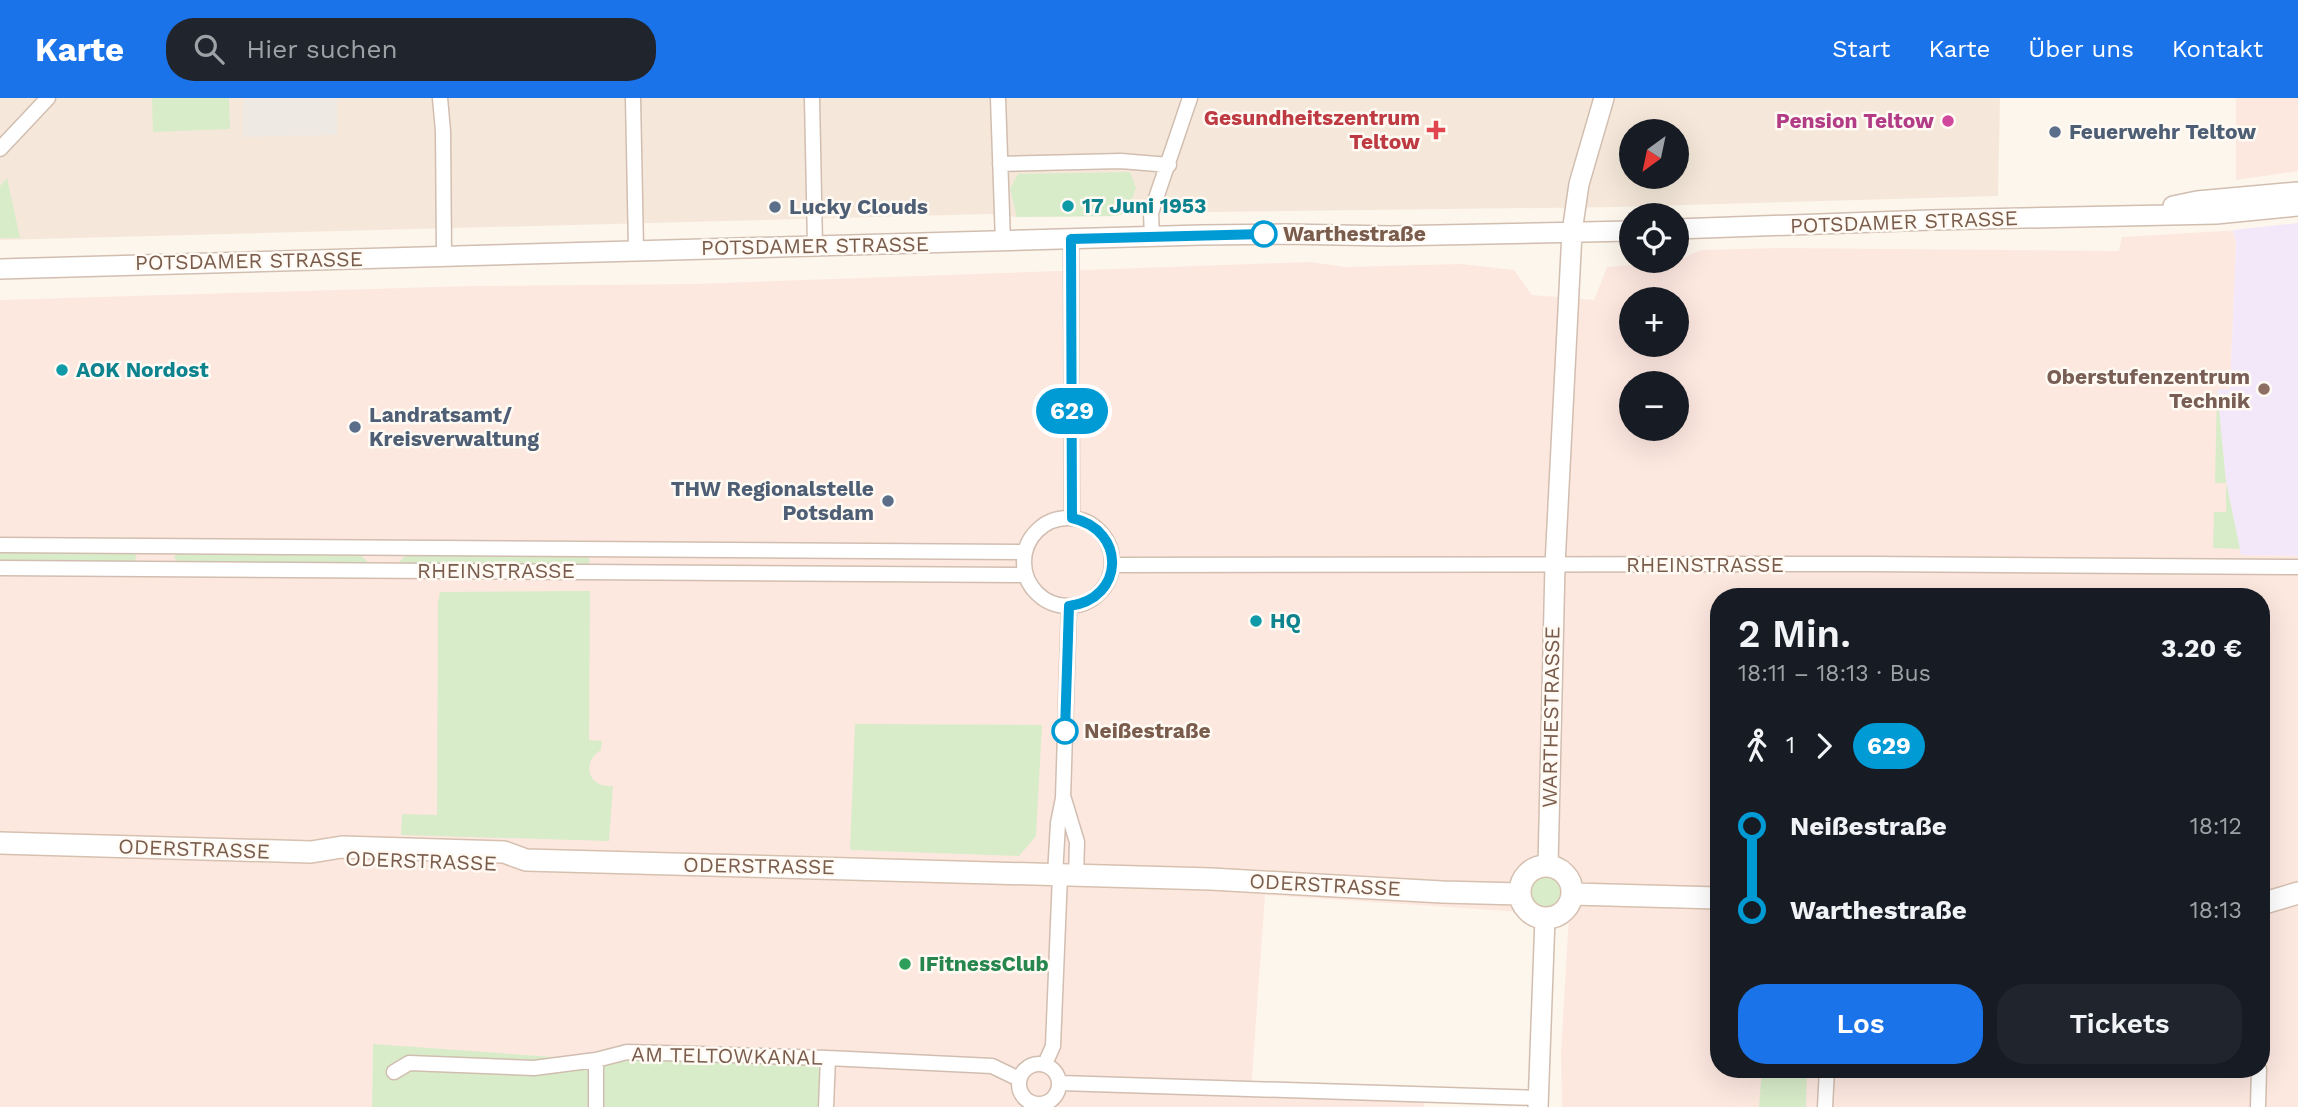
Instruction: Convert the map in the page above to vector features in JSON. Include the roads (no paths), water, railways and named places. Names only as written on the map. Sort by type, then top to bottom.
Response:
[{"type":"main road","name":"ODERSTRASSE","points":[[0,843],[317,852],[342,847],[491,851],[504,852],[526,860],[1211,879],[1520,894]]},
{"type":"main road","points":[[1548,866],[1556,868],[1569,878],[1573,894],[1571,902],[1560,914],[1545,918],[1530,913],[1520,894],[1526,876],[1539,867],[1548,866]]},
{"type":"main road","points":[[2270,901],[2298,893]]},
{"type":"main road","points":[[1573,894],[1710,898]]},
{"type":"street","points":[[0,149],[48,98]]},
{"type":"street","points":[[440,98],[443,131],[444,255]]},
{"type":"street","points":[[633,98],[636,250]]},
{"type":"street","points":[[811,98],[815,246]]},
{"type":"street","points":[[998,98],[1003,242]]},
{"type":"street","points":[[1152,237],[1151,213],[1190,98]]},
{"type":"street","name":"WARTHESTRASSE","points":[[1548,866],[1555,565],[1572,232],[1579,184],[1604,98]]},
{"type":"street","points":[[1000,164],[1121,161],[1169,165]]},
{"type":"street","name":"POTSDAMER STRASSE","points":[[2131,216],[2197,201],[2298,192]]},
{"type":"street","name":"POTSDAMER STRASSE","points":[[1689,229],[2216,214],[2298,206]]},
{"type":"street","name":"POTSDAMER STRASSE","points":[[0,269],[1264,234],[1390,236],[1619,231]]},
{"type":"street","points":[[1071,239],[1072,518]]},
{"type":"street","points":[[1072,518],[1091,524],[1105,537],[1112,555],[1112,565],[1111,576],[1099,594],[1080,605],[1069,606],[1047,601],[1031,586],[1026,575],[1026,552],[1030,540],[1038,530],[1048,523],[1072,518]]},
{"type":"street","name":"RHEINSTRASSE","points":[[0,545],[1026,552]]},
{"type":"street","points":[[159,546],[159,569]]},
{"type":"street","points":[[381,547],[381,571]]},
{"type":"street","points":[[611,549],[611,572]]},
{"type":"street","points":[[839,550],[839,574]]},
{"type":"street","name":"RHEINSTRASSE","points":[[1112,565],[2298,567]]},
{"type":"street","name":"RHEINSTRASSE","points":[[0,568],[1026,575]]},
{"type":"street","points":[[1045,1064],[1053,1046],[1064,875],[1058,823],[1063,798],[1069,606]]},
{"type":"street","points":[[1063,798],[1077,842],[1064,875]]},
{"type":"street","points":[[1060,1083],[1425,1100],[1538,1102],[1545,918]]},
{"type":"street","name":"AM TELTOWKANAL","points":[[394,1072],[409,1063],[534,1068],[596,1060],[627,1052],[992,1066],[1019,1079]]},
{"type":"street","points":[[826,1107],[828,1058]]},
{"type":"street","points":[[596,1060],[596,1107]]},
{"type":"street","points":[[1038,1063],[1045,1064],[1055,1071],[1060,1083],[1056,1096],[1038,1106],[1022,1096],[1019,1079],[1026,1068],[1038,1063]]},
{"type":"street","points":[[1825,1107],[1827,1078]]},
{"type":"street","points":[[2258,1107],[2259,1078]]},
{"type":"street","points":[[1251,1091],[1251,1107]]},
{"type":"place","name":"Pension Teltow","points":[[1948,121]]},
{"type":"place","name":"Gesundheitszentrum Teltow","points":[[1436,130]]},
{"type":"place","name":"Feuerwehr Teltow","points":[[2055,132]]},
{"type":"place","name":"17 Juni 1953","points":[[1068,206]]},
{"type":"place","name":"Lucky Clouds","points":[[775,207]]},
{"type":"place","name":"Warthestraße","points":[[1264,234]]},
{"type":"place","name":"AOK Nordost","points":[[62,370]]},
{"type":"place","name":"Oberstufenzentrum Technik","points":[[2264,389]]},
{"type":"place","name":"Landratsamt/ Kreisverwaltung","points":[[355,427]]},
{"type":"place","name":"THW Regionalstelle Potsdam","points":[[888,501]]},
{"type":"place","name":"HQ","points":[[1256,621]]},
{"type":"place","name":"Neißestraße","points":[[1065,731]]},
{"type":"place","name":"IFitnessClub","points":[[905,964]]}]
